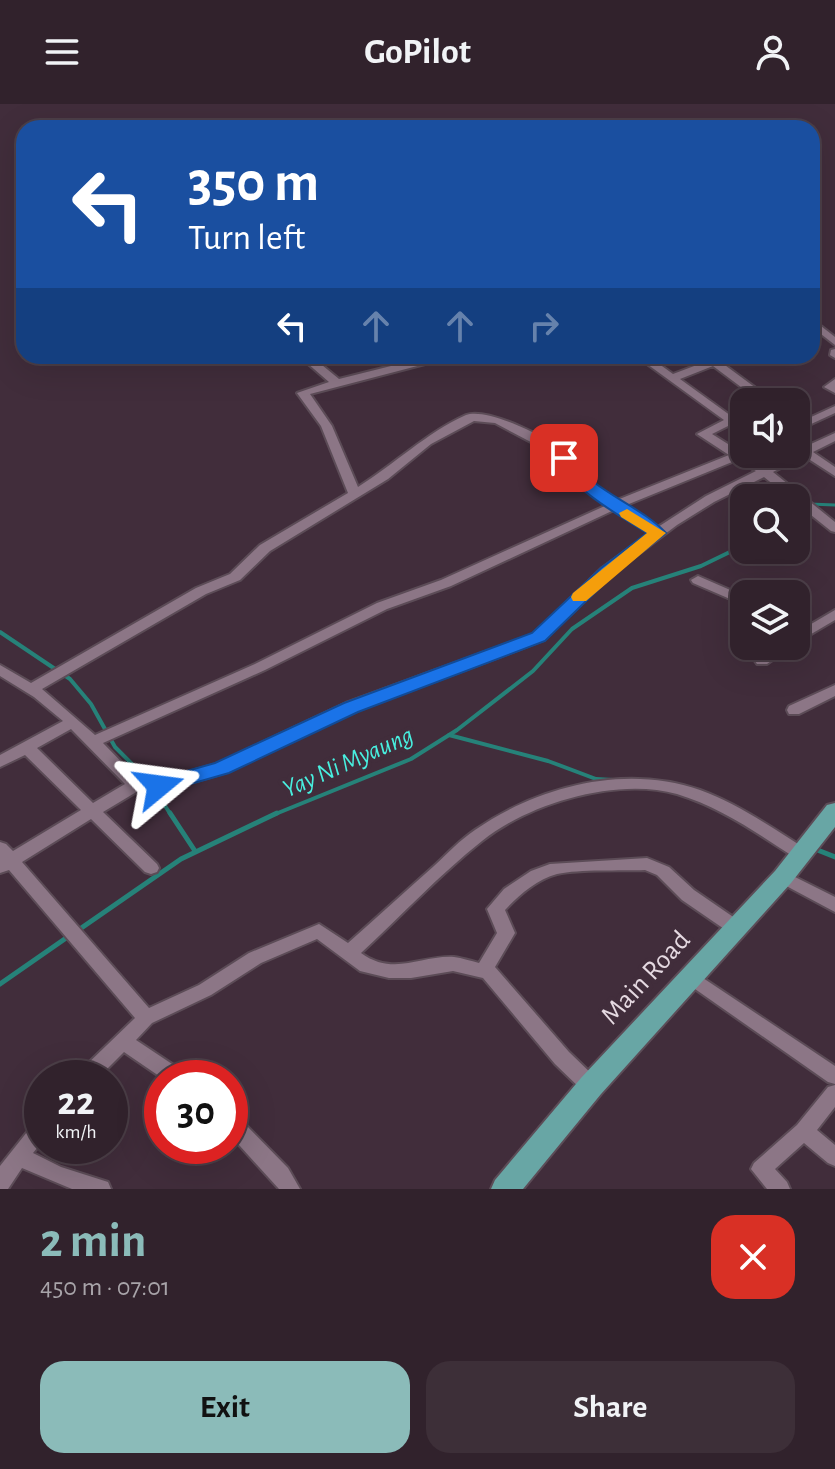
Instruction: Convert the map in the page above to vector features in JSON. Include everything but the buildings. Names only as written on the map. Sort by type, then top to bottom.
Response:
[{"type":"main road","name":"Main Road","points":[[505,1189],[591,1086],[783,877],[835,811]]},
{"type":"street","points":[[316,364],[337,383]]},
{"type":"street","points":[[354,493],[311,401],[303,393],[412,364]]},
{"type":"street","points":[[652,364],[730,420]]},
{"type":"street","points":[[672,378],[709,364]]},
{"type":"street","points":[[717,364],[749,388]]},
{"type":"street","points":[[835,382],[830,387],[835,390]]},
{"type":"street","points":[[810,420],[835,409]]},
{"type":"street","points":[[31,689],[201,591],[235,577],[265,548],[384,476],[427,442],[472,417],[514,426],[550,448],[564,458],[568,469],[658,533]]},
{"type":"street","points":[[730,422],[703,434],[730,448]]},
{"type":"street","points":[[810,448],[835,436]]},
{"type":"street","points":[[810,455],[835,472]]},
{"type":"street","points":[[95,741],[260,667],[382,606],[446,583],[616,505],[730,458]]},
{"type":"street","points":[[760,468],[780,484]]},
{"type":"street","points":[[146,1018],[63,920],[4,859],[135,785],[159,786],[222,768],[351,707],[539,637],[607,571],[658,533],[692,509],[770,468]]},
{"type":"street","points":[[810,508],[835,528]]},
{"type":"street","points":[[698,580],[730,595]]},
{"type":"street","points":[[810,626],[835,614]]},
{"type":"street","points":[[3,676],[31,689],[73,722],[135,785]]},
{"type":"street","points":[[794,710],[835,690]]},
{"type":"street","points":[[0,762],[73,722]]},
{"type":"street","points":[[26,747],[151,868]]},
{"type":"street","points":[[350,952],[477,836],[496,823],[568,793],[639,782],[666,787],[723,806],[800,853]]},
{"type":"street","points":[[484,970],[506,933],[496,909],[510,894],[537,875],[556,868],[647,864],[663,871],[688,895],[736,928]]},
{"type":"street","points":[[783,877],[835,905]]},
{"type":"street","points":[[104,1060],[146,1018],[205,990],[255,958],[319,931],[366,966],[389,971],[453,964],[489,972],[562,1058],[591,1086]]},
{"type":"street","points":[[691,977],[835,1076]]},
{"type":"street","points":[[122,1041],[150,1060]]},
{"type":"street","points":[[780,1189],[761,1169],[804,1131],[835,1093]]},
{"type":"street","points":[[804,1131],[835,1157]]},
{"type":"street","points":[[248,1141],[290,1189]]},
{"type":"street","points":[[0,1183],[24,1149]]},
{"type":"street","points":[[18,1156],[57,1175],[101,1189]]},
{"type":"waterway","name":"Yay Ni Myaung","points":[[810,504],[835,505]]},
{"type":"waterway","name":"Yay Ni Myaung","points":[[449,735],[533,671],[572,629],[632,588],[701,566],[730,552]]},
{"type":"waterway","points":[[0,632],[70,679],[91,704],[115,747],[148,780],[171,815]]},
{"type":"waterway","name":"Yay Ni Myaung","points":[[273,815],[411,759],[449,735]]},
{"type":"waterway","points":[[449,735],[548,761],[596,779],[613,780]]},
{"type":"waterway","points":[[622,779],[641,780]]},
{"type":"waterway","points":[[170,813],[195,851]]},
{"type":"waterway","name":"Yay Ni Myaung","points":[[77,931],[181,859],[277,813]]},
{"type":"waterway","points":[[815,849],[835,857]]},
{"type":"waterway","name":"Yay Ni Myaung","points":[[0,984],[69,936]]},
{"type":"slow traffic","points":[[580,597],[607,571],[658,533],[627,513]]},
{"type":"route","points":[[159,786],[222,768],[351,707],[539,637],[607,571],[658,533],[568,469],[564,458]]}]
